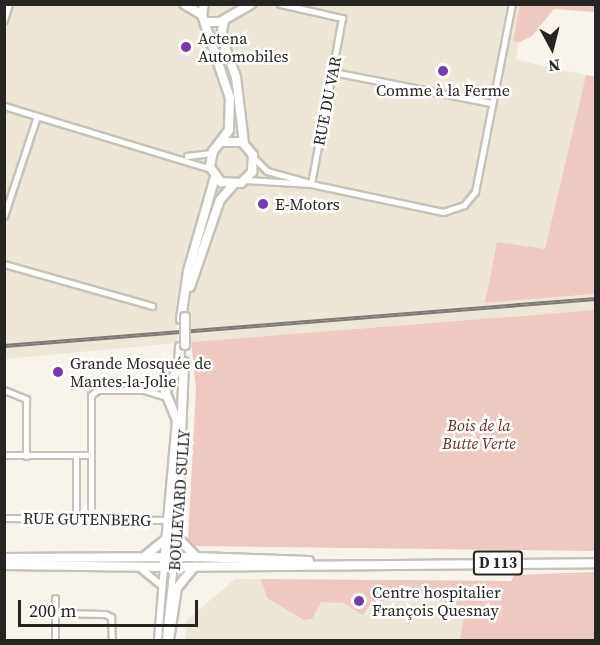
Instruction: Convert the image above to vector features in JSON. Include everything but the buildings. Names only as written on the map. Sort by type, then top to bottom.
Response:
[{"type":"main road","points":[[184,4],[204,18],[224,21],[251,4]]},
{"type":"main road","points":[[185,390],[169,384],[179,367],[188,271],[213,173],[212,153],[224,142],[230,98],[204,18],[204,4]]},
{"type":"main road","points":[[183,318],[193,276],[220,200],[233,184],[246,180],[254,158],[244,143],[236,77],[222,39],[224,21]]},
{"type":"main road","points":[[224,142],[244,143]]},
{"type":"main road","points":[[213,173],[233,184]]},
{"type":"main road","name":"BOULEVARD SULLY","points":[[177,537],[185,390],[182,346]]},
{"type":"main road","name":"BOULEVARD SULLY","points":[[164,562],[177,420],[169,399],[169,384]]},
{"type":"main road","points":[[169,399],[185,390]]},
{"type":"main road","points":[[177,537],[196,557]]},
{"type":"main road","points":[[144,557],[165,540]]},
{"type":"main road","name":"D 113","points":[[4,558],[144,557],[174,567],[316,562]]},
{"type":"main road","name":"D 113","points":[[4,565],[134,567],[164,562],[175,557],[316,562],[596,563]]},
{"type":"main road","points":[[167,640],[177,588],[194,567]]},
{"type":"street","points":[[4,20],[9,4]]},
{"type":"street","name":"RUE DU VAR","points":[[280,4],[342,18],[311,184]]},
{"type":"street","points":[[254,158],[267,171],[311,184],[455,211],[475,192],[512,4]]},
{"type":"street","points":[[333,72],[491,103]]},
{"type":"street","points":[[4,106],[181,156],[213,173]]},
{"type":"street","points":[[4,216],[37,116]]},
{"type":"street","points":[[181,156],[212,153]]},
{"type":"street","points":[[246,180],[311,184]]},
{"type":"street","points":[[4,264],[152,306]]},
{"type":"street","points":[[92,519],[91,395],[104,390],[144,390],[169,384]]},
{"type":"street","points":[[4,390],[14,390],[26,399],[26,456]]},
{"type":"street","points":[[144,390],[169,399]]},
{"type":"street","points":[[76,455],[76,518]]},
{"type":"street","points":[[4,456],[92,455]]},
{"type":"street","name":"RUE GUTENBERG","points":[[4,518],[169,520]]},
{"type":"street","name":"BOULEVARD SULLY","points":[[167,640],[177,537]]},
{"type":"street","name":"BOULEVARD SULLY","points":[[158,640],[164,562]]},
{"type":"street","points":[[134,567],[162,587]]},
{"type":"street","points":[[55,598],[55,640]]},
{"type":"street","points":[[55,613],[105,614],[111,617],[112,640]]},
{"type":"shaded area","points":[[5,5],[525,5],[516,60],[586,75],[545,250],[486,303],[595,294],[595,310],[191,342],[189,323],[177,323],[177,343],[5,359]]},
{"type":"shaded area","name":"Centre hospitalier François Quesnay","points":[[235,579],[511,581],[505,640],[185,640],[186,621]]},
{"type":"green space","points":[[520,5],[595,5],[595,12],[554,9],[532,36],[520,42],[513,41]]},
{"type":"green space","points":[[586,75],[596,77],[595,294],[485,303],[497,242],[545,249]]},
{"type":"green space","name":"Bois de la Butte Verte","points":[[595,310],[595,551],[193,546],[188,540],[196,389],[191,342]]},
{"type":"green space","points":[[595,572],[595,640],[460,640],[466,607],[433,599],[372,601],[363,615],[343,603],[321,602],[312,619],[304,620],[267,598],[261,579],[511,581],[514,575]]},
{"type":"railway","points":[[4,346],[596,299]]},
{"type":"place","name":"Actena Automobiles","points":[[186,47]]},
{"type":"place","name":"Comme à la Ferme","points":[[443,71]]},
{"type":"place","name":"E-Motors","points":[[263,204]]},
{"type":"place","name":"Grande Mosquée de Mantes-la-Jolie","points":[[58,372]]},
{"type":"place","name":"Centre hospitalier François Quesnay","points":[[359,601]]}]
